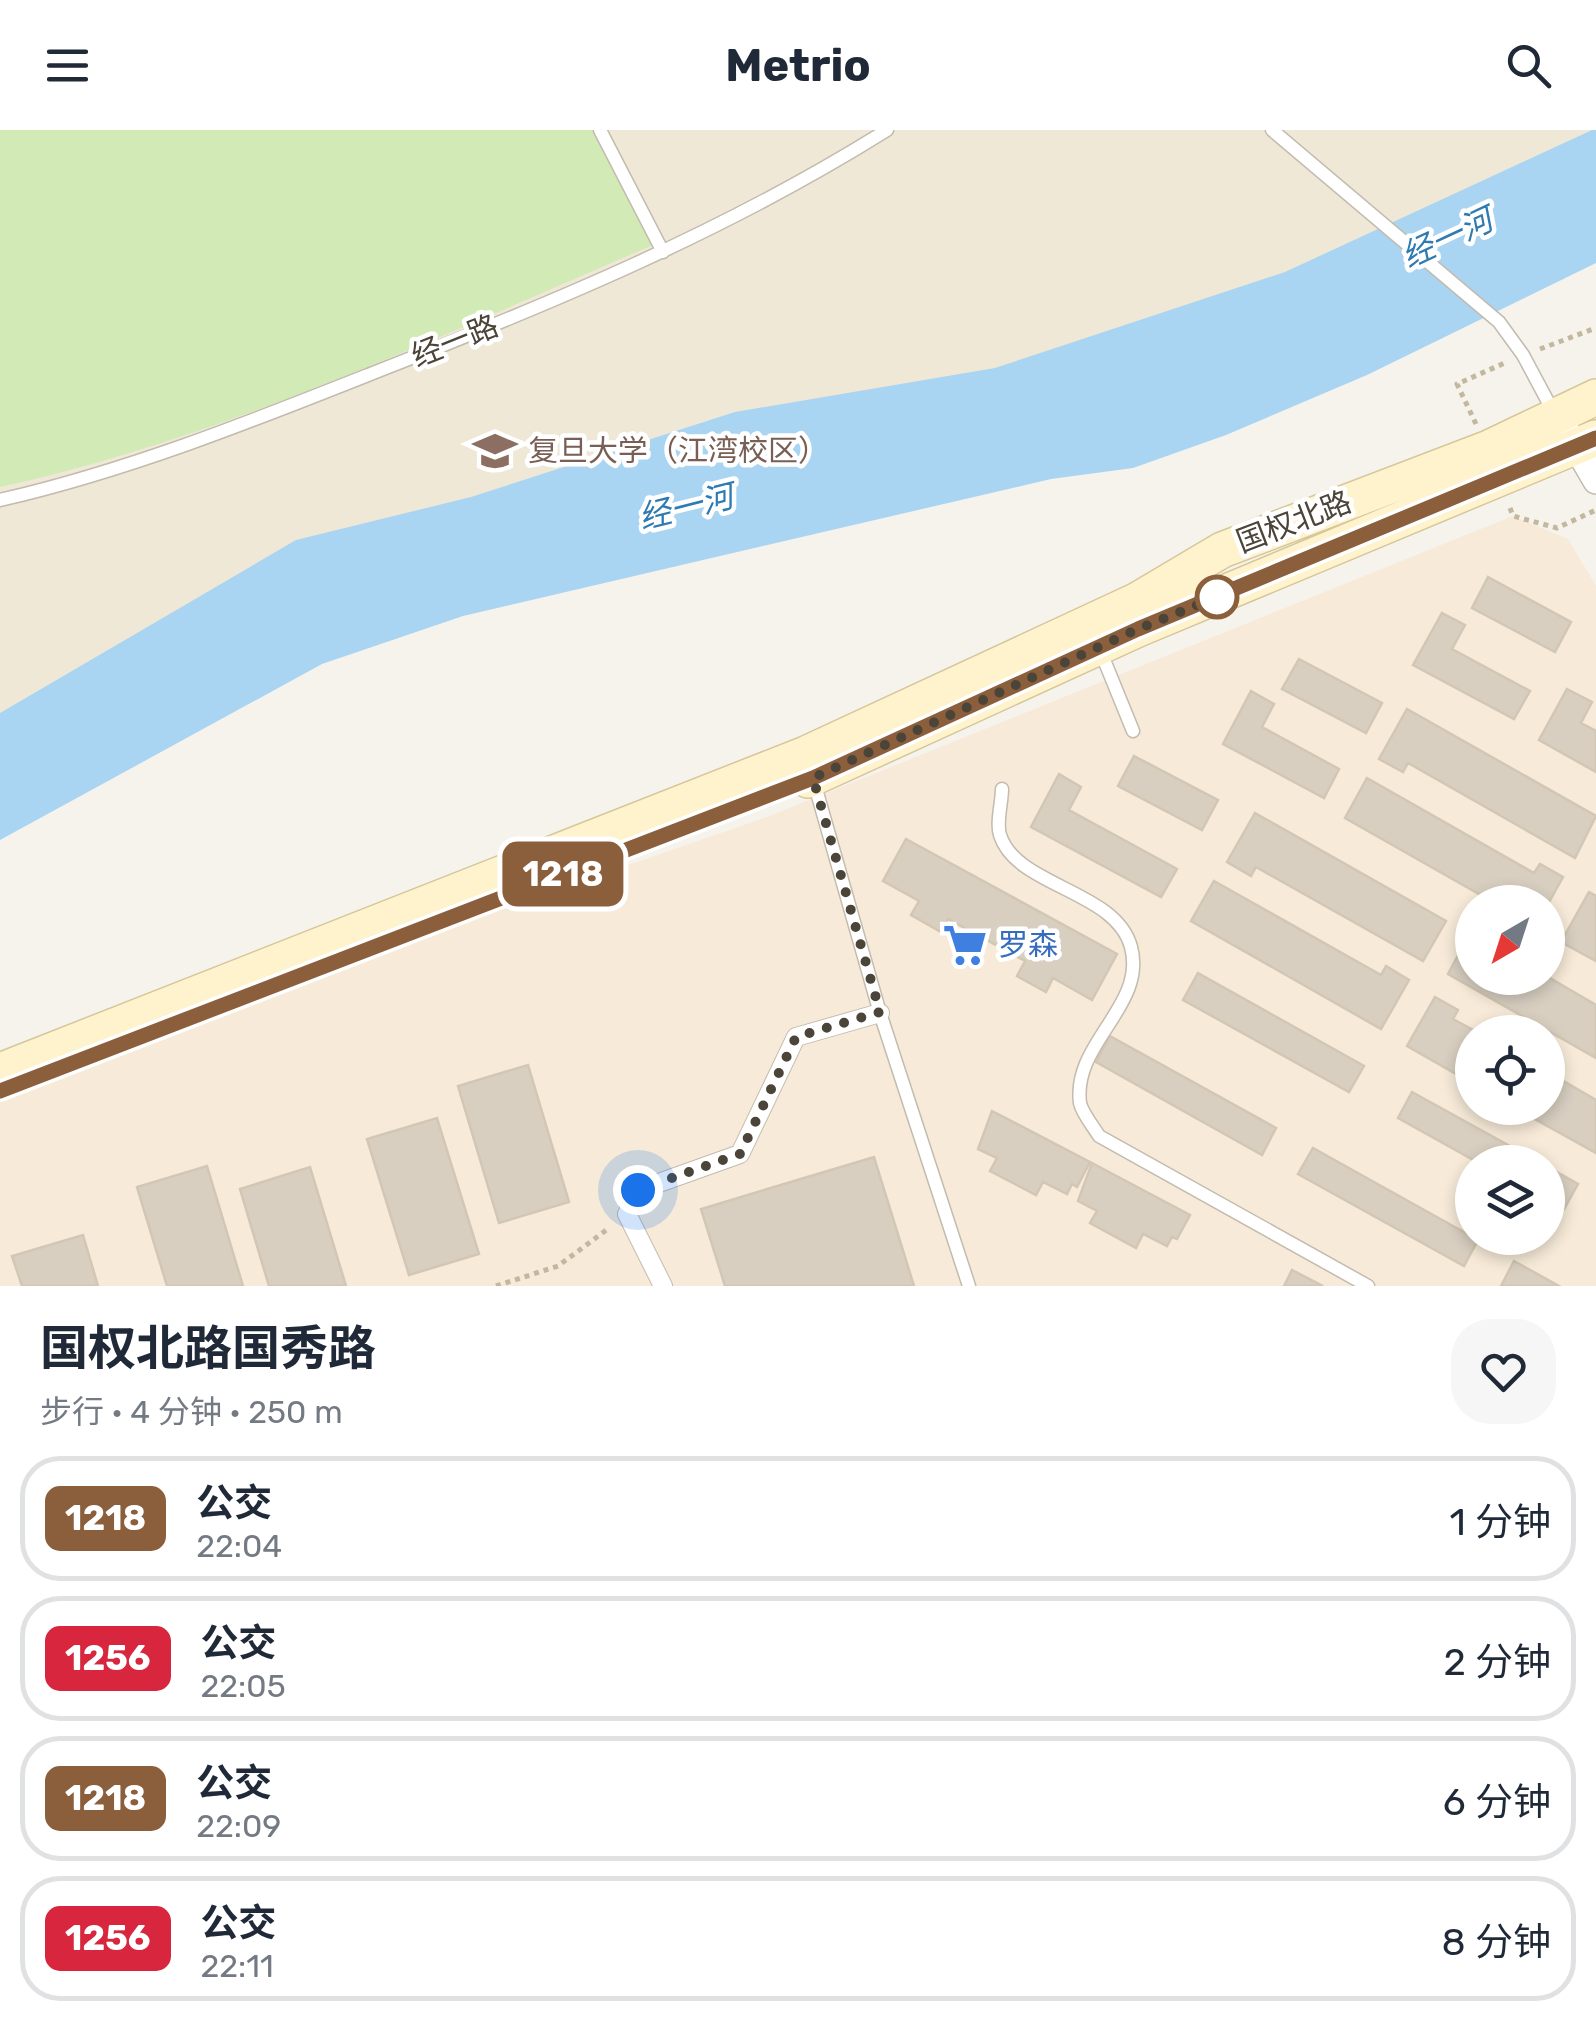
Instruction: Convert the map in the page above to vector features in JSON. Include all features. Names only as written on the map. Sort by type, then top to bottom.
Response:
[{"type":"main road","name":"国权北路","points":[[0,1071],[810,766],[1136,600],[1222,550],[1488,448],[1596,397]]},
{"type":"main road","name":"国权北路","points":[[0,1091],[810,766],[1587,442]]},
{"type":"street","points":[[1555,416],[1587,442],[1596,481]]},
{"type":"street","points":[[664,1286],[627,1214],[638,1190],[740,1154],[796,1037],[880,1012]]},
{"type":"lane","points":[[600,130],[663,252]]},
{"type":"lane","name":"经一路","points":[[0,500],[50,488],[264,416],[501,323],[663,252],[814,176],[887,130]]},
{"type":"lane","points":[[1272,130],[1499,322],[1524,355],[1555,416]]},
{"type":"lane","points":[[1098,647],[1133,732]]},
{"type":"lane","points":[[810,766],[880,1012],[969,1286]]},
{"type":"lane","points":[[1002,789],[1000,834],[1017,859],[1119,921],[1131,947],[1134,980],[1083,1067],[1080,1105],[1099,1136],[1368,1286]]},
{"type":"path","points":[[496,1286],[558,1266],[627,1214]]},
{"type":"shaded area","name":"复旦大学（江湾校区）","points":[[0,130],[1596,130],[1596,235],[320,626],[0,791]]},
{"type":"shaded area","points":[[1513,516],[1568,539],[1596,586],[1596,1286],[0,1286],[0,1083],[767,817]]},
{"type":"green space","points":[[0,130],[592,130],[653,245],[249,413],[83,466],[0,487]]},
{"type":"water","name":"经一河","points":[[1596,130],[1596,263],[1367,375],[1226,435],[1133,468],[1051,479],[463,616],[322,664],[0,840],[0,713],[296,540],[471,497],[735,412],[995,368],[1285,272]]},
{"type":"building","points":[[1488,577],[1571,622],[1555,652],[1472,608]]},
{"type":"building","points":[[1442,613],[1465,625],[1452,649],[1530,691],[1514,719],[1413,665]]},
{"type":"building","points":[[1299,659],[1382,703],[1366,733],[1282,689]]},
{"type":"building","points":[[1567,689],[1592,702],[1581,723],[1596,731],[1596,772],[1539,740]]},
{"type":"building","points":[[1251,691],[1274,704],[1262,727],[1339,769],[1324,798],[1223,744]]},
{"type":"building","points":[[1407,709],[1596,816],[1575,858],[1408,763],[1403,772],[1379,759]]},
{"type":"building","points":[[1134,756],[1218,800],[1202,830],[1118,786]]},
{"type":"building","points":[[1059,774],[1081,787],[1069,810],[1177,869],[1161,897],[1031,827]]},
{"type":"building","points":[[1367,778],[1534,873],[1540,864],[1563,877],[1559,885],[1463,885],[1345,818]]},
{"type":"building","points":[[1255,813],[1446,921],[1423,961],[1256,867],[1251,876],[1227,862]]},
{"type":"building","points":[[906,839],[1117,954],[1092,1000],[1053,978],[1046,992],[1017,976],[1025,961],[948,919],[941,932],[911,915],[919,901],[883,881]]},
{"type":"building","points":[[1214,881],[1381,975],[1386,966],[1409,980],[1381,1029],[1191,921]]},
{"type":"building","points":[[1589,892],[1596,896],[1596,961],[1565,944],[1565,935]]},
{"type":"building","points":[[1198,973],[1364,1066],[1349,1092],[1183,1000]]},
{"type":"building","points":[[1565,987],[1596,1005],[1596,1058],[1565,1040],[1565,1015],[1520,1015],[1485,995],[1565,995]]},
{"type":"building","points":[[1435,997],[1458,1010],[1453,1019],[1455,1073],[1407,1046]]},
{"type":"building","points":[[1110,1036],[1276,1128],[1262,1155],[1096,1062]]},
{"type":"building","points":[[528,1065],[569,1202],[499,1223],[458,1086]]},
{"type":"building","points":[[1565,1082],[1596,1100],[1596,1153],[1546,1125],[1565,1125]]},
{"type":"building","points":[[1412,1092],[1455,1116],[1455,1125],[1472,1125],[1508,1145],[1455,1145],[1455,1150],[1398,1118]]},
{"type":"building","points":[[992,1111],[1090,1162],[1077,1187],[1072,1184],[1067,1194],[1043,1182],[1036,1195],[990,1171],[997,1158],[978,1149]]},
{"type":"building","points":[[437,1118],[479,1254],[409,1275],[367,1139]]},
{"type":"building","points":[[1313,1148],[1455,1227],[1455,1255],[1470,1255],[1464,1266],[1298,1174]]},
{"type":"building","points":[[874,1157],[914,1286],[725,1286],[701,1209]]},
{"type":"building","points":[[1092,1163],[1190,1215],[1177,1239],[1172,1237],[1167,1246],[1143,1234],[1136,1248],[1090,1223],[1097,1211],[1078,1201]]},
{"type":"building","points":[[207,1166],[243,1286],[167,1286],[137,1187]]},
{"type":"building","points":[[310,1167],[346,1286],[269,1286],[240,1189]]},
{"type":"building","points":[[1565,1177],[1578,1184],[1565,1207]]},
{"type":"building","points":[[83,1235],[98,1286],[22,1286],[12,1256]]},
{"type":"building","points":[[1514,1261],[1559,1286],[1501,1286]]},
{"type":"building","points":[[1292,1270],[1323,1286],[1284,1286]]},
{"type":"bus line","name":"1218","points":[[0,1091],[813,778],[1138,629],[1596,438]]},
{"type":"place","name":"复旦大学（江湾校区）","points":[[495,451]]},
{"type":"place","name":"罗森","points":[[965,945]]},
{"type":"route","points":[[638,1190],[740,1154],[796,1037],[880,1012],[813,778],[1138,629],[1217,597]]}]
